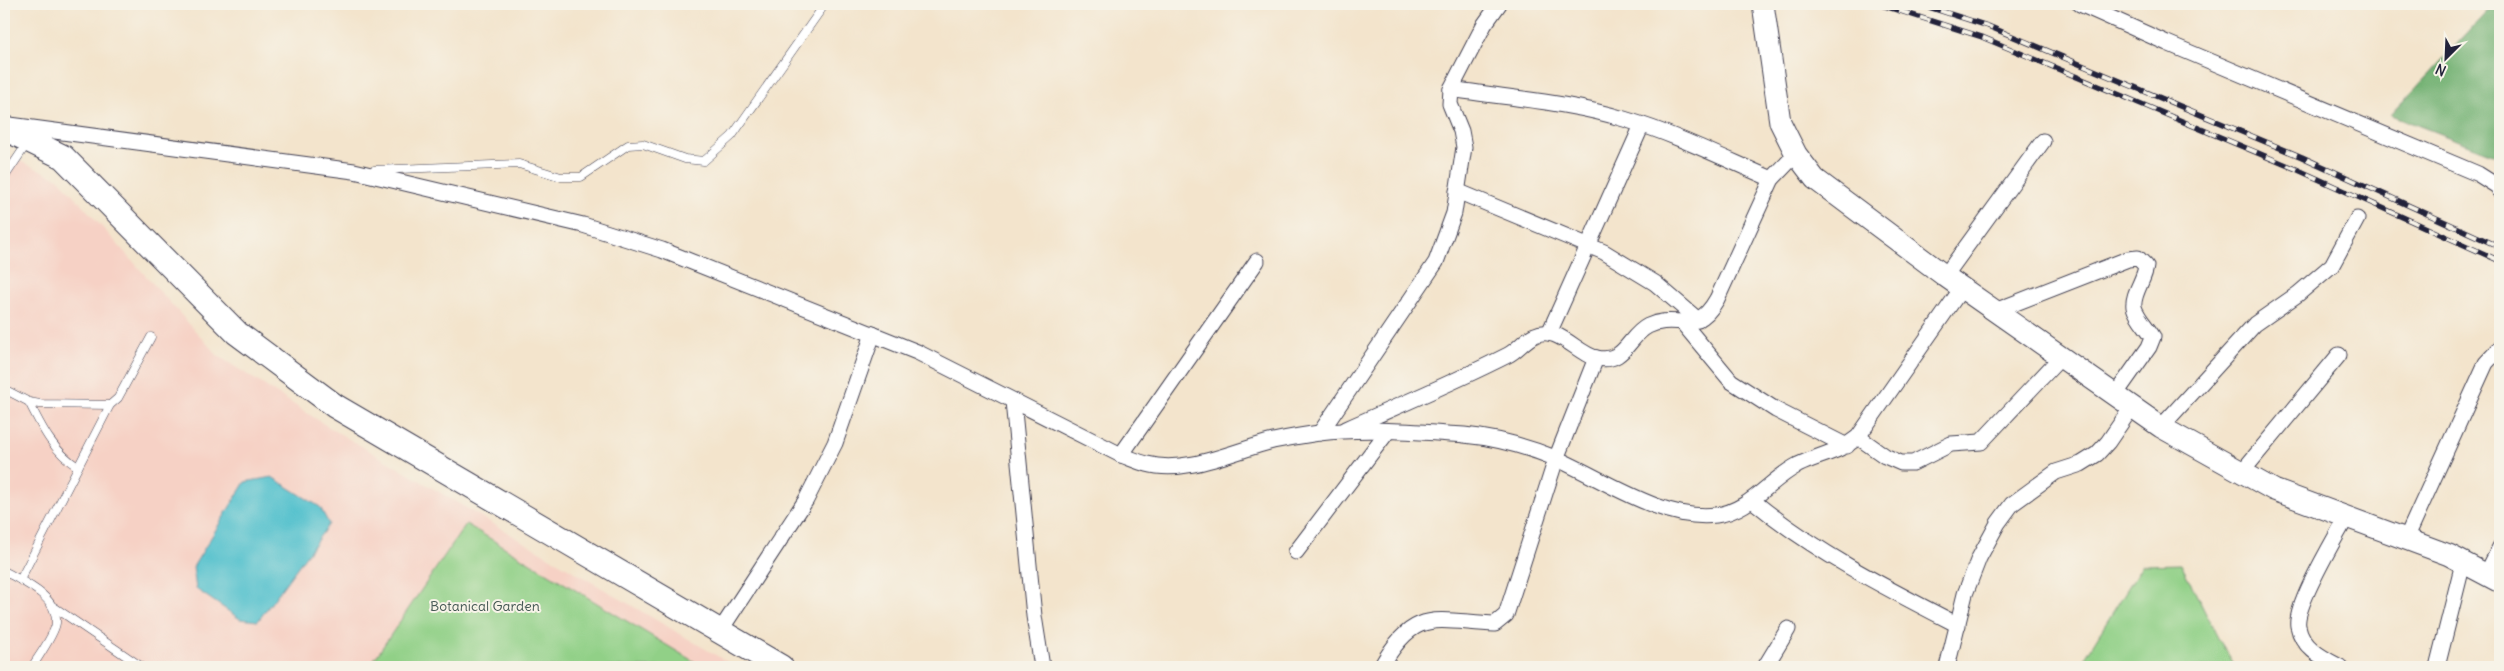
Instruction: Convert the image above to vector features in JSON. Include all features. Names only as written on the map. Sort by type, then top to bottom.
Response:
[{"type":"main road","points":[[1763,4],[1780,122],[1796,154],[1815,180],[1945,276],[2161,427],[2274,490],[2463,562],[2493,578]]},
{"type":"main road","points":[[4,128],[63,157],[237,333],[335,406],[781,667]]},
{"type":"street","points":[[1320,433],[1436,262],[1452,220],[1464,147],[1461,131],[1450,104],[1451,89],[1484,25],[1499,4]]},
{"type":"street","points":[[2080,4],[2167,43],[2478,174],[2497,186],[2500,191]]},
{"type":"street","points":[[1451,89],[1593,111],[1642,125],[1772,179]]},
{"type":"street","points":[[4,124],[354,172],[583,225],[662,250],[917,352],[1121,454],[1148,465],[1174,466],[1228,456],[1272,442],[1320,433],[1388,431],[1498,438],[1556,459],[1664,509],[1696,516],[1733,512],[1798,465],[1853,442],[1962,288]]},
{"type":"street","points":[[1549,333],[1642,125]]},
{"type":"street","points":[[1945,276],[2043,141]]},
{"type":"street","points":[[1340,432],[1511,354],[1536,334],[1549,333],[1596,358],[1609,359],[1619,355],[1649,325],[1698,320],[1710,311],[1717,299],[1772,179],[1796,154]]},
{"type":"street","points":[[1457,191],[1589,245],[1655,283],[1698,320]]},
{"type":"street","points":[[2161,427],[2255,324],[2298,294],[2332,265],[2357,219]]},
{"type":"street","points":[[1947,667],[1966,594],[1979,558],[1998,523],[2012,504],[2056,472],[2081,464],[2097,454],[2108,442],[2153,337],[2134,308],[2134,300],[2145,274],[2146,266],[2138,258],[2128,259],[1995,311]]},
{"type":"street","points":[[1121,454],[1257,261]]},
{"type":"street","points":[[1682,322],[1730,381],[1776,410],[1901,463],[1919,460],[1951,444],[1981,442],[2061,357]]},
{"type":"street","points":[[720,631],[789,528],[810,493],[835,443],[873,334]]},
{"type":"street","points":[[2405,541],[2486,363],[2500,348]]},
{"type":"street","points":[[2241,473],[2339,355]]},
{"type":"street","points":[[1381,667],[1404,634],[1418,624],[1435,620],[1495,624],[1506,615],[1556,459],[1596,358]]},
{"type":"street","points":[[1013,400],[1034,616],[1042,667]]},
{"type":"street","points":[[1296,552],[1388,431]]},
{"type":"street","points":[[1752,500],[1785,527],[1822,552],[1958,625]]},
{"type":"street","points":[[2340,667],[2309,647],[2298,625],[2300,607],[2346,518]]},
{"type":"street","points":[[2493,578],[2500,547]]},
{"type":"street","points":[[2438,667],[2463,562]]},
{"type":"street","points":[[1765,667],[1788,629]]},
{"type":"lane","points":[[354,172],[519,164],[562,177],[581,177],[628,145],[643,144],[685,159],[704,161],[732,136],[825,4]]},
{"type":"lane","points":[[4,178],[29,140]]},
{"type":"lane","points":[[20,580],[110,405],[118,398],[151,337]]},
{"type":"lane","points":[[4,389],[29,402],[110,405]]},
{"type":"lane","points":[[29,402],[53,445],[67,460],[78,467]]},
{"type":"lane","points":[[4,571],[39,592],[54,607],[142,667]]},
{"type":"lane","points":[[32,667],[56,624],[54,607]]},
{"type":"shaded area","points":[[4,154],[58,178],[217,355],[327,426],[736,667],[4,667]]},
{"type":"green space","points":[[2494,4],[2500,4],[2500,157],[2391,115]]},
{"type":"green space","name":"Botanical Garden","points":[[466,524],[703,667],[369,667]]},
{"type":"green space","points":[[2181,564],[2218,638],[2236,667],[2079,667],[2142,565]]},
{"type":"water","points":[[272,477],[320,507],[329,524],[258,621],[240,619],[196,589],[193,567],[245,482]]},
{"type":"railway","points":[[1878,4],[1982,37],[2296,169],[2500,261]]},
{"type":"railway","points":[[1919,4],[1988,26],[2302,157],[2500,247]]}]
